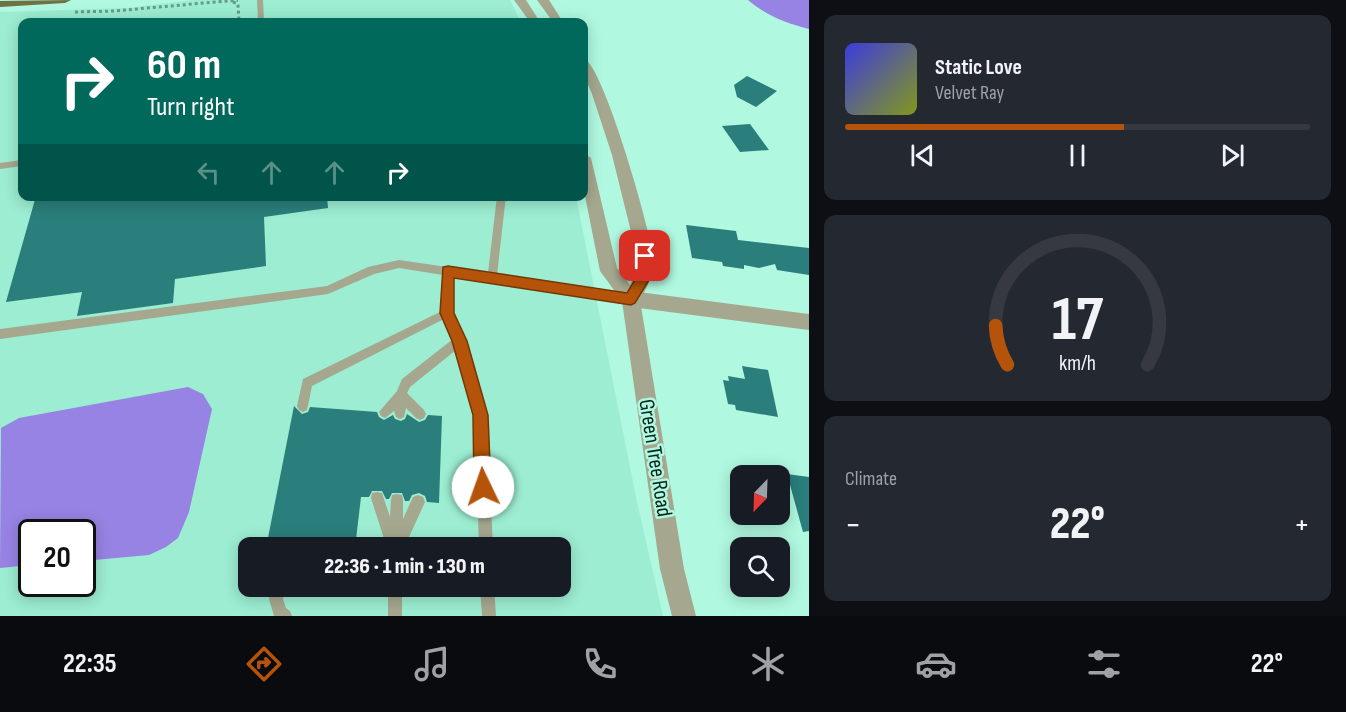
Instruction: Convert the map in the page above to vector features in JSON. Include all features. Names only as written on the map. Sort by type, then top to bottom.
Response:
[{"type":"main road","points":[[0,4],[66,6]]},
{"type":"street","points":[[520,0],[532,18]]},
{"type":"street","points":[[543,0],[555,18]]},
{"type":"street","points":[[588,71],[599,94],[619,155],[645,256],[645,275],[631,299],[809,322]]},
{"type":"street","name":"Green Tree Road","points":[[588,176],[609,271],[631,299],[672,569],[684,616]]},
{"type":"lane","points":[[260,0],[261,18]]},
{"type":"lane","points":[[0,166],[18,164]]},
{"type":"lane","points":[[492,278],[501,201]]},
{"type":"lane","points":[[0,334],[327,290],[372,270],[399,264],[631,299]]},
{"type":"lane","points":[[448,271],[447,313],[459,341],[481,415],[485,537]]},
{"type":"lane","points":[[303,406],[307,383],[447,313]]},
{"type":"lane","points":[[400,413],[401,395],[406,382],[459,341]]},
{"type":"lane","points":[[385,412],[401,395]]},
{"type":"lane","points":[[401,395],[420,414]]},
{"type":"lane","points":[[377,498],[392,537]]},
{"type":"lane","points":[[396,537],[397,500]]},
{"type":"lane","points":[[401,537],[418,502]]},
{"type":"lane","points":[[276,597],[280,613],[285,616]]},
{"type":"lane","points":[[395,597],[395,616]]},
{"type":"lane","points":[[488,597],[489,616]]},
{"type":"path","points":[[66,6],[114,11],[238,0]]},
{"type":"path","points":[[232,2],[238,4],[239,18]]},
{"type":"shaded area","points":[[194,0],[510,0],[519,18],[18,18],[18,201],[577,201],[637,502],[663,616],[0,616],[0,12],[127,8]]},
{"type":"shaded area","points":[[748,0],[809,0],[809,29],[777,18]]},
{"type":"shaded area","points":[[188,387],[203,394],[212,409],[189,512],[178,538],[149,555],[96,560],[96,519],[18,519],[18,566],[0,568],[1,428],[19,418]]},
{"type":"building","points":[[747,76],[777,91],[756,107],[737,97],[734,85]]},
{"type":"building","points":[[750,124],[769,150],[740,152],[722,126]]},
{"type":"building","points":[[35,201],[327,201],[328,208],[264,217],[266,266],[175,279],[173,303],[77,316],[82,292],[6,302]]},
{"type":"building","points":[[686,225],[736,231],[738,240],[809,248],[809,275],[777,270],[775,264],[759,268],[744,265],[744,269],[723,266],[722,262],[692,258]]},
{"type":"building","points":[[742,366],[768,370],[778,417],[736,410],[735,405],[728,404],[723,380],[729,381],[728,376],[745,379]]},
{"type":"building","points":[[294,406],[302,414],[308,412],[310,407],[377,412],[384,420],[393,415],[395,419],[401,421],[407,414],[419,422],[425,420],[428,415],[442,416],[439,503],[427,502],[425,496],[419,493],[412,495],[409,501],[405,501],[402,493],[392,493],[389,499],[386,499],[382,491],[372,491],[369,497],[361,497],[356,537],[268,537]]},
{"type":"building","points":[[790,474],[809,477],[809,531],[803,532],[790,485]]},
{"type":"route","points":[[483,487],[481,415],[459,341],[447,313],[448,271],[631,299],[645,275],[645,256]]}]
